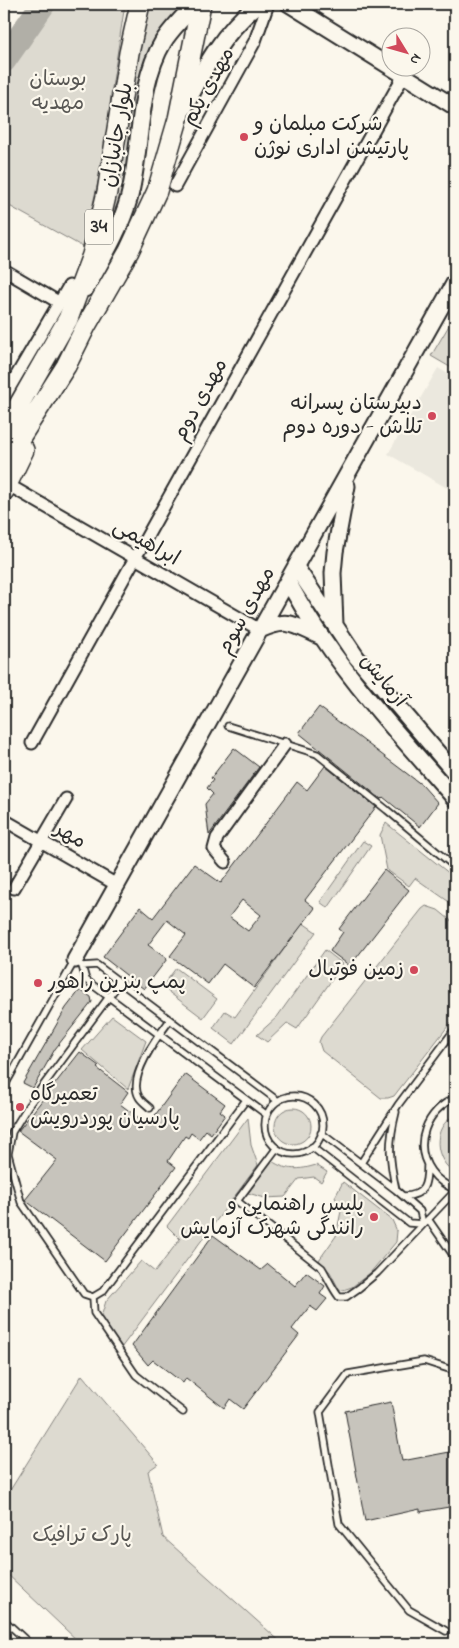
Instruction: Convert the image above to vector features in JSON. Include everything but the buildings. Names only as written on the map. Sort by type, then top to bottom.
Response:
[{"type":"highway","points":[[129,4],[129,53]]},
{"type":"highway","name":"34","points":[[4,431],[64,306],[92,255],[107,192],[129,53],[140,4]]},
{"type":"highway","name":"34","points":[[4,463],[66,366],[86,326],[129,251],[157,191],[178,119],[201,4]]},
{"type":"highway","points":[[8,489],[66,366]]},
{"type":"main road","points":[[178,119],[211,56],[248,12],[258,4]]},
{"type":"main road","name":"بلوار جانبازان","points":[[64,306],[104,256],[122,218],[129,196],[143,109],[154,62],[163,42],[185,15]]},
{"type":"street","name":"مهدی یکم","points":[[175,186],[255,41],[268,4]]},
{"type":"street","points":[[290,4],[382,62]]},
{"type":"street","name":"مهدی دوم","points":[[32,743],[403,78]]},
{"type":"street","points":[[407,78],[455,107]]},
{"type":"street","points":[[4,270],[64,306],[4,397]]},
{"type":"street","name":"مهدی سوم","points":[[78,963],[117,885],[260,630],[451,298],[455,282]]},
{"type":"street","points":[[335,626],[333,600],[334,559],[349,474]]},
{"type":"street","name":"ابراهیمی","points":[[8,489],[260,630]]},
{"type":"street","name":"آزمایش","points":[[296,567],[370,675],[455,773]]},
{"type":"street","name":"آزمایش","points":[[288,582],[321,637],[378,710],[455,800]]},
{"type":"street","points":[[260,630],[281,622],[291,624],[321,637]]},
{"type":"street","points":[[225,862],[214,849],[217,838],[285,744]]},
{"type":"street","points":[[14,888],[66,799]]},
{"type":"street","name":"مهر","points":[[4,820],[117,885]]},
{"type":"lane","points":[[228,726],[317,754],[455,867]]},
{"type":"lane","points":[[78,963],[97,965],[278,1102]]},
{"type":"lane","points":[[78,963],[86,980],[266,1115]]},
{"type":"lane","points":[[4,1087],[78,963]]},
{"type":"lane","points":[[120,982],[28,1106],[12,1132],[8,1154],[21,1202],[84,1294],[93,1297],[104,1291],[246,1100]]},
{"type":"lane","points":[[150,1108],[139,1097],[136,1083],[139,1071],[159,1034],[170,1020]]},
{"type":"lane","points":[[361,1163],[398,1105],[455,1030]]},
{"type":"lane","points":[[302,1097],[318,1108],[322,1117],[322,1133],[317,1143],[302,1154],[292,1155],[284,1153],[276,1149],[269,1141],[265,1132],[264,1122],[266,1115],[274,1104],[278,1102],[282,1098],[302,1097]]},
{"type":"lane","points":[[276,1149],[237,1201],[322,1268],[330,1279],[334,1291],[339,1297],[346,1297],[377,1273],[455,1190],[442,1183],[431,1172],[424,1157],[422,1142],[426,1126],[434,1113],[445,1102],[455,1098]]},
{"type":"lane","points":[[396,1190],[389,1158],[389,1144],[398,1105]]},
{"type":"lane","points":[[322,1133],[420,1211],[423,1224]]},
{"type":"lane","points":[[312,1147],[409,1224],[423,1224]]},
{"type":"lane","points":[[403,1196],[413,1196],[422,1190],[427,1179],[427,1164]]},
{"type":"lane","points":[[428,1219],[455,1258]]},
{"type":"lane","points":[[93,1297],[94,1313],[136,1374],[183,1412]]},
{"type":"lane","points":[[446,1632],[409,1610],[339,1524],[320,1412],[348,1374],[424,1361],[455,1371]]},
{"type":"lane","points":[[4,1620],[30,1644]]},
{"type":"shaded area","name":"دبیرستان پسرانه تلاش - دوره دوم","points":[[438,368],[455,378],[455,474],[447,488],[388,454]]},
{"type":"green space","name":"بوستان مهدیه","points":[[53,4],[125,4],[111,94],[107,143],[83,247],[4,203],[4,75]]},
{"type":"green space","points":[[147,4],[184,4],[162,30],[128,184],[101,252],[121,160]]},
{"type":"green space","points":[[455,317],[455,370],[431,356]]},
{"type":"green space","points":[[386,823],[455,878],[455,906],[415,878],[409,886],[387,870],[380,835]]},
{"type":"green space","points":[[363,841],[371,846],[328,908],[320,902]]},
{"type":"green space","name":"زمین فوتبال","points":[[426,906],[438,910],[455,924],[455,1017],[394,1096],[381,1098],[322,1051],[319,1042],[321,1037]]},
{"type":"green space","points":[[303,923],[316,932],[234,1044],[213,1028],[225,1011],[235,1017]]},
{"type":"green space","points":[[325,950],[343,964],[297,1029],[287,1023],[267,1042],[257,1035],[277,1017]]},
{"type":"green space","points":[[176,968],[217,999],[203,1018],[162,987]]},
{"type":"green space","points":[[112,1016],[146,1041],[128,1089],[82,1050]]},
{"type":"green space","points":[[293,1108],[305,1114],[311,1126],[305,1138],[293,1144],[281,1138],[275,1126],[281,1114]]},
{"type":"green space","points":[[455,1115],[455,1173],[443,1160],[438,1144],[442,1127],[447,1120]]},
{"type":"green space","points":[[248,1118],[251,1145],[258,1165],[121,1348],[101,1317],[106,1301],[141,1261],[155,1272],[180,1239],[167,1226]]},
{"type":"green space","points":[[272,1161],[283,1167],[293,1169],[316,1165],[327,1172],[321,1182],[314,1177],[299,1179],[285,1197],[265,1198],[248,1193]]},
{"type":"green space","points":[[343,1182],[392,1220],[397,1231],[396,1242],[370,1273],[352,1287],[340,1291],[330,1272],[319,1260],[336,1236],[341,1211],[335,1197]]},
{"type":"green space","name":"پارک ترافیک","points":[[82,1375],[158,1464],[148,1471],[163,1537],[283,1644],[81,1644],[4,1571],[4,1500]]},
{"type":"waterway","points":[[4,60],[43,4]]},
{"type":"place","name":"شرکت مبلمان و پارتیشن اداری نوژن","points":[[244,137]]},
{"type":"place","name":"دبیرستان پسرانه تلاش - دوره دوم","points":[[432,416]]},
{"type":"place","name":"زمین فوتبال","points":[[414,970]]},
{"type":"place","name":"پمپ بنزین راهور","points":[[38,983]]},
{"type":"place","name":"تعمیرگاه پارسیان پوردرویش","points":[[20,1107]]},
{"type":"place","name":"پلیس راهنمایی و رانندگی شهرک آزمایش","points":[[374,1217]]}]
